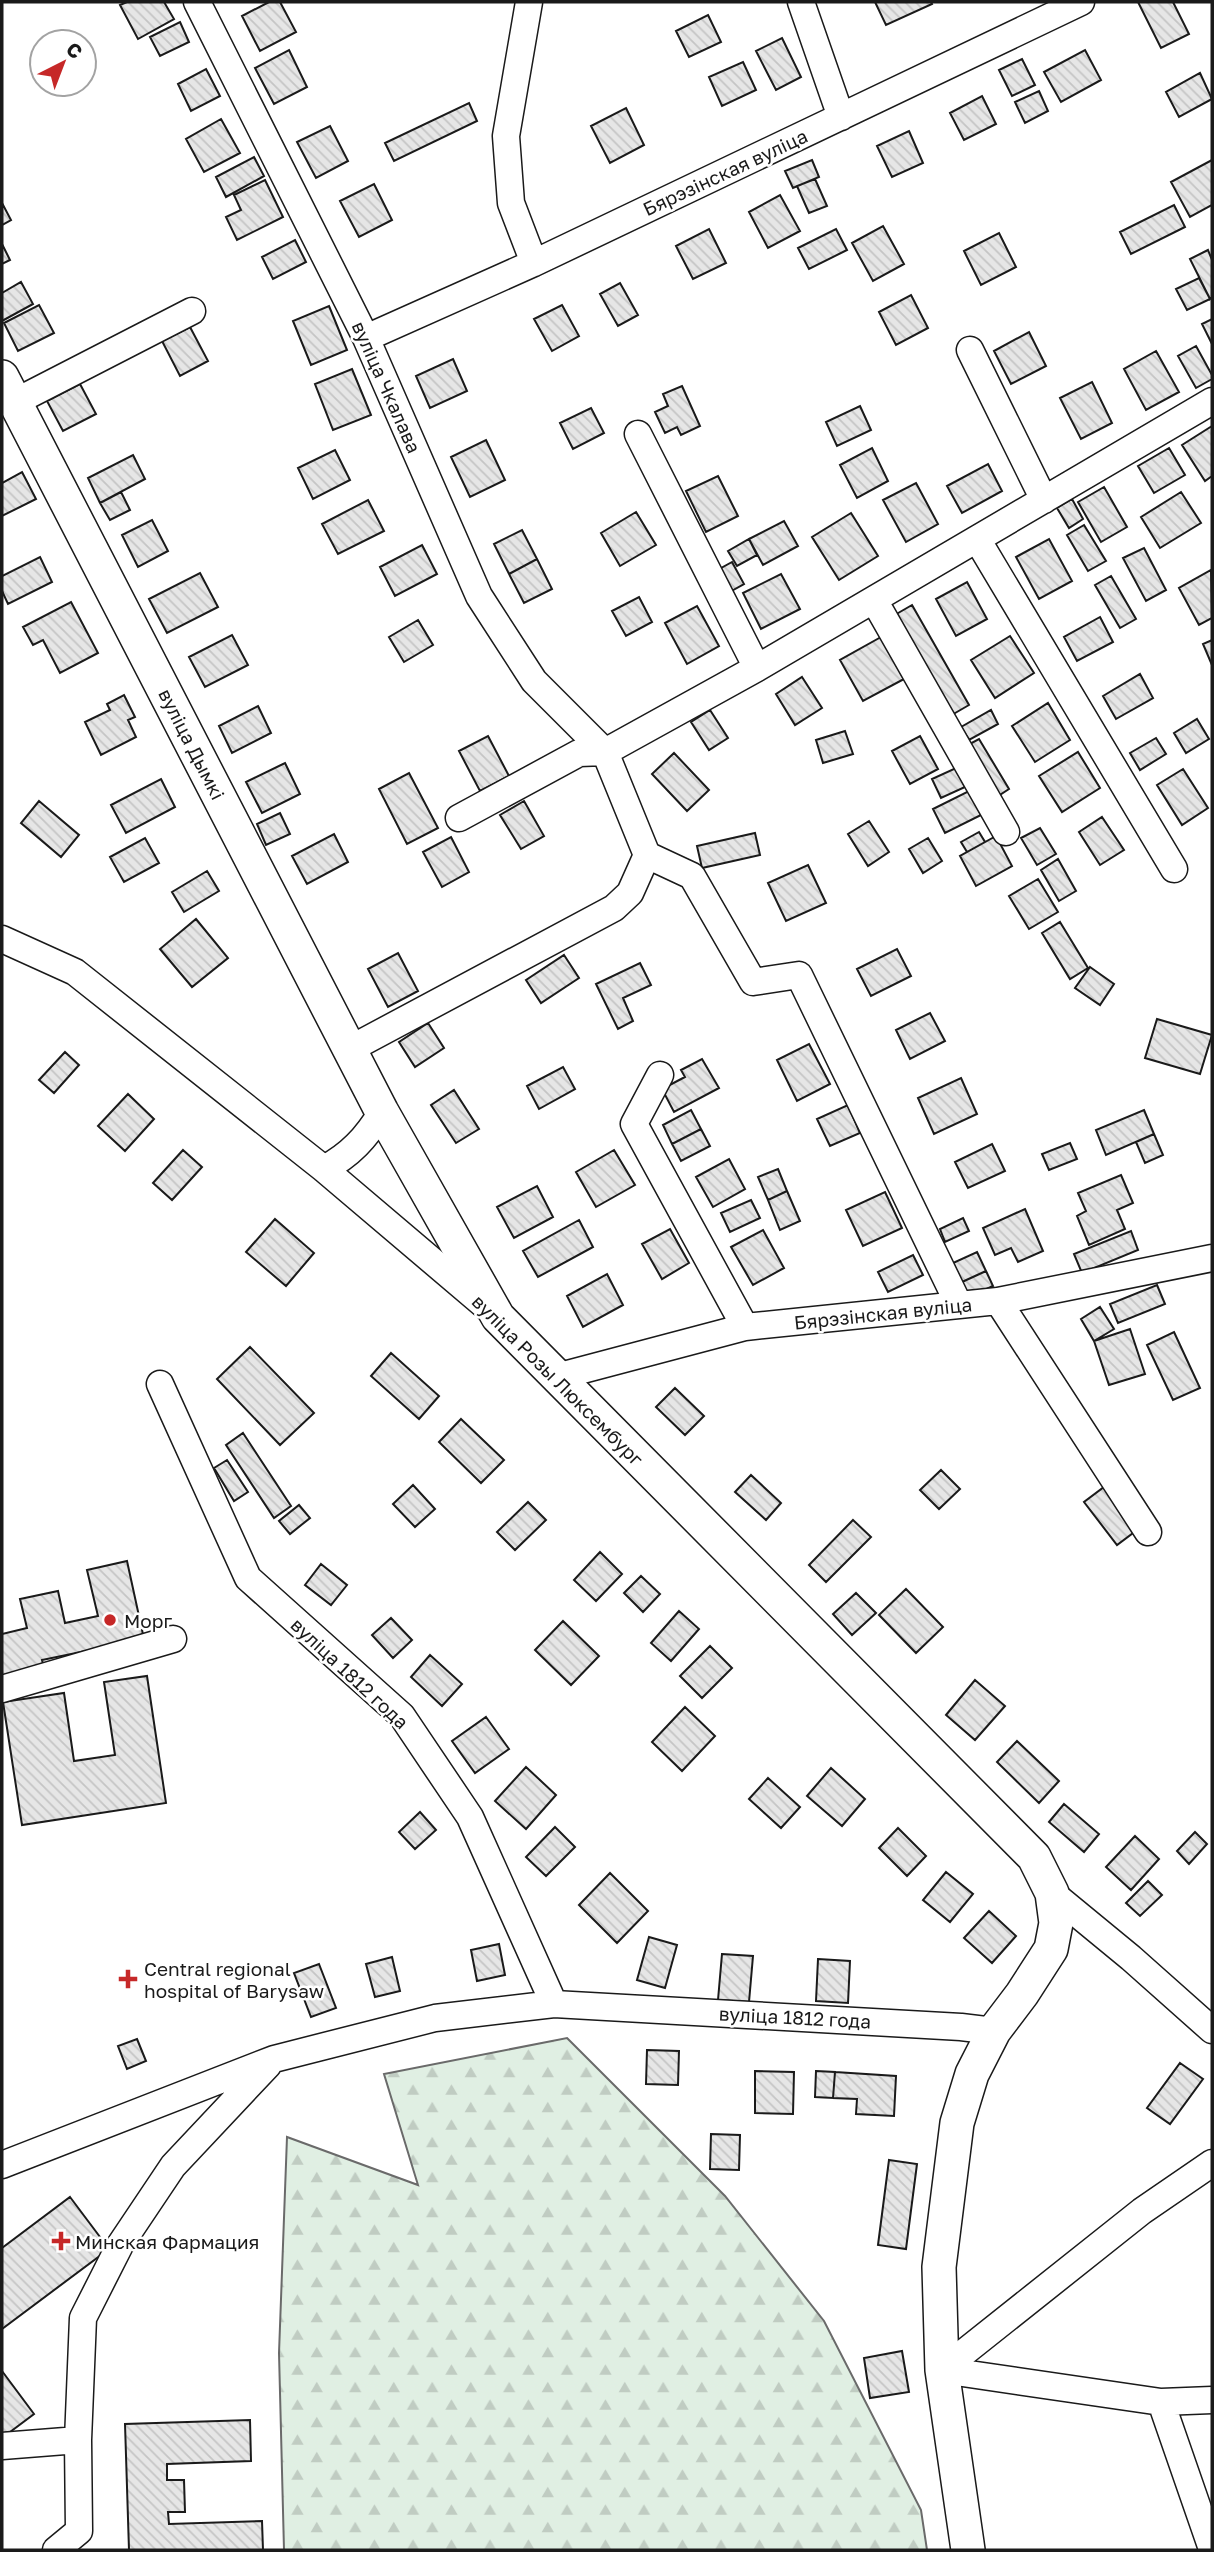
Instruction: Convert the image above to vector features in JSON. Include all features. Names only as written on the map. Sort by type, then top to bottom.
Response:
[{"type":"main road","name":"вуліца Дымкі","points":[[9,389],[382,1112],[498,1317]]},
{"type":"main road","name":"вуліца Розы Люксембург","points":[[498,1317],[1034,1857],[1052,1893]]},
{"type":"main road","points":[[968,2550],[942,2370],[939,2267],[957,2123],[972,2074],[994,2031],[1051,1949],[1056,1923],[1052,1893]]},
{"type":"street","name":"вуліца Чкалава","points":[[197,2],[366,338],[479,596],[534,681],[605,751]]},
{"type":"street","points":[[528,2],[506,136],[512,203],[534,263]]},
{"type":"street","points":[[801,2],[841,117]]},
{"type":"street","name":"Бярэзінская вуліца","points":[[366,338],[534,263],[1081,2]]},
{"type":"street","points":[[9,389],[192,311]]},
{"type":"street","points":[[970,350],[1044,500]]},
{"type":"street","points":[[459,818],[579,753],[605,751],[757,668],[1212,401]]},
{"type":"street","points":[[638,434],[757,668]]},
{"type":"street","points":[[977,539],[1174,869]]},
{"type":"street","points":[[874,600],[1006,832]]},
{"type":"street","points":[[605,751],[647,855],[692,876],[753,982],[799,975],[959,1304]]},
{"type":"street","points":[[349,1049],[614,908],[630,892],[647,855]]},
{"type":"street","name":"вуліца Розы Люксембург","points":[[2,939],[75,972],[324,1169],[498,1317]]},
{"type":"street","points":[[660,1075],[634,1124],[745,1327]]},
{"type":"street","points":[[324,1169],[358,1146],[382,1112]]},
{"type":"street","name":"Бярэзінская вуліца","points":[[556,1377],[745,1327],[998,1301],[1212,1258]]},
{"type":"street","points":[[998,1301],[1148,1532]]},
{"type":"street","name":"вуліца 1812 года","points":[[160,1384],[248,1578],[402,1716],[470,1817],[554,2004]]},
{"type":"street","points":[[2,1689],[173,1639]]},
{"type":"street","points":[[1052,1893],[1212,2030]]},
{"type":"street","name":"вуліца 1812 года","points":[[2,2165],[274,2059],[435,2018],[554,2004],[994,2031]]},
{"type":"street","points":[[56,2550],[79,2530],[83,2318],[120,2245],[173,2166],[274,2059]]},
{"type":"street","points":[[942,2370],[1142,2211],[1212,2163]]},
{"type":"street","points":[[942,2370],[1161,2402],[1212,2400]]},
{"type":"street","points":[[1161,2402],[1212,2549]]},
{"type":"street","points":[[2,2446],[79,2440]]},
{"type":"green space","points":[[567,2038],[725,2196],[824,2321],[921,2510],[927,2550],[284,2550],[279,2353],[287,2137],[418,2185],[384,2074]]},
{"type":"building","points":[[127,2],[164,2],[174,19],[138,39],[120,5]]},
{"type":"building","points":[[269,2],[280,2],[296,32],[260,51],[242,16]]},
{"type":"building","points":[[875,2],[931,2],[932,4],[886,25]]},
{"type":"building","points":[[1138,2],[1173,2],[1189,34],[1161,48]]},
{"type":"building","points":[[708,15],[721,42],[689,57],[676,31]]},
{"type":"building","points":[[180,22],[189,42],[160,56],[150,37]]},
{"type":"building","points":[[782,38],[801,77],[776,90],[756,51]]},
{"type":"building","points":[[289,50],[307,87],[274,104],[255,68]]},
{"type":"building","points":[[1085,50],[1101,80],[1061,102],[1044,72]]},
{"type":"building","points":[[1022,59],[1035,85],[1012,96],[999,70]]},
{"type":"building","points":[[743,62],[756,90],[722,106],[709,77]]},
{"type":"building","points":[[206,69],[220,96],[191,111],[178,84]]},
{"type":"building","points":[[1200,73],[1212,99],[1179,117],[1166,92]]},
{"type":"building","points":[[1039,91],[1048,111],[1025,123],[1015,102]]},
{"type":"building","points":[[982,96],[996,124],[964,140],[950,113]]},
{"type":"building","points":[[469,103],[477,121],[394,161],[385,143]]},
{"type":"building","points":[[626,108],[644,145],[610,163],[591,126]]},
{"type":"building","points":[[221,119],[240,153],[204,172],[186,139]]},
{"type":"building","points":[[330,126],[348,161],[316,178],[297,142]]},
{"type":"building","points":[[909,131],[923,163],[892,177],[877,146]]},
{"type":"building","points":[[254,157],[264,176],[226,197],[216,177]]},
{"type":"building","points":[[812,160],[819,177],[793,188],[785,171]]},
{"type":"building","points":[[1212,160],[1212,205],[1190,217],[1171,182]]},
{"type":"building","points":[[815,179],[827,206],[809,213],[797,186]]},
{"type":"building","points":[[265,180],[283,217],[237,240],[226,217],[241,210],[234,195]]},
{"type":"building","points":[[374,184],[392,220],[359,237],[340,201]]},
{"type":"building","points":[[780,195],[800,231],[768,248],[749,212]]},
{"type":"building","points":[[2,203],[11,220],[2,225]]},
{"type":"building","points":[[1174,205],[1185,227],[1131,254],[1120,232]]},
{"type":"building","points":[[883,226],[904,264],[873,281],[852,243]]},
{"type":"building","points":[[709,229],[726,263],[693,279],[676,246]]},
{"type":"building","points":[[836,229],[847,250],[809,269],[798,248]]},
{"type":"building","points":[[999,233],[1016,267],[981,285],[964,251]]},
{"type":"building","points":[[295,240],[306,262],[273,279],[262,257]]},
{"type":"building","points":[[2,244],[10,260],[2,264]]},
{"type":"building","points":[[1208,250],[1212,260],[1210,299],[1190,259]]},
{"type":"building","points":[[1199,278],[1210,299],[1187,310],[1176,289]]},
{"type":"building","points":[[21,282],[33,304],[2,321],[2,293]]},
{"type":"building","points":[[620,283],[638,315],[618,326],[600,294]]},
{"type":"building","points":[[911,295],[928,328],[896,345],[879,312]]},
{"type":"building","points":[[39,305],[54,333],[18,351],[4,323]]},
{"type":"building","points":[[562,305],[579,336],[552,351],[534,319]]},
{"type":"building","points":[[329,306],[347,350],[311,365],[293,321]]},
{"type":"building","points":[[1212,319],[1212,344],[1202,324]]},
{"type":"building","points":[[190,327],[208,361],[180,376],[162,341]]},
{"type":"building","points":[[1029,332],[1046,366],[1011,384],[994,351]]},
{"type":"building","points":[[1196,346],[1212,379],[1196,388],[1178,356]]},
{"type":"building","points":[[1156,351],[1179,392],[1146,410],[1124,369]]},
{"type":"building","points":[[453,359],[467,391],[430,408],[416,376]]},
{"type":"building","points":[[352,369],[371,415],[333,430],[315,384]]},
{"type":"building","points":[[1092,382],[1112,423],[1081,439],[1060,398]]},
{"type":"building","points":[[80,384],[96,414],[63,431],[47,401]]},
{"type":"building","points":[[682,386],[700,426],[681,435],[677,427],[665,433],[655,412],[668,406],[663,394]]},
{"type":"building","points":[[860,406],[871,430],[837,446],[826,422]]},
{"type":"building","points":[[591,408],[604,433],[573,449],[560,423]]},
{"type":"building","points":[[1212,426],[1212,476],[1205,481],[1182,445]]},
{"type":"building","points":[[486,440],[505,480],[470,497],[451,457]]},
{"type":"building","points":[[872,448],[888,481],[857,498],[840,465]]},
{"type":"building","points":[[1169,448],[1185,475],[1154,493],[1138,466]]},
{"type":"building","points":[[335,450],[350,480],[313,499],[298,468]]},
{"type":"building","points":[[133,455],[145,479],[100,503],[88,478]]},
{"type":"building","points":[[988,464],[1002,491],[962,513],[947,486]]},
{"type":"building","points":[[22,472],[36,499],[2,516],[2,483]]},
{"type":"building","points":[[718,476],[738,516],[706,532],[686,491]]},
{"type":"building","points":[[916,483],[938,524],[906,542],[883,500]]},
{"type":"building","points":[[1104,487],[1127,527],[1101,542],[1078,502]]},
{"type":"building","points":[[121,492],[130,510],[110,520],[100,503]]},
{"type":"building","points":[[1181,492],[1201,523],[1160,548],[1141,517]]},
{"type":"building","points":[[1072,499],[1083,519],[1069,528],[1057,508]]},
{"type":"building","points":[[368,500],[384,531],[338,554],[322,524]]},
{"type":"building","points":[[636,512],[656,545],[620,566],[601,533]]},
{"type":"building","points":[[851,513],[878,556],[839,580],[812,537]]},
{"type":"building","points":[[152,520],[168,551],[138,567],[122,535]]},
{"type":"building","points":[[784,521],[798,546],[763,565],[749,539]]},
{"type":"building","points":[[1084,525],[1106,561],[1088,571],[1067,535]]},
{"type":"building","points":[[522,530],[537,559],[509,574],[494,544]]},
{"type":"building","points":[[749,539],[757,555],[737,566],[728,551]]},
{"type":"building","points":[[1049,539],[1072,581],[1039,599],[1016,557]]},
{"type":"building","points":[[422,545],[437,574],[395,596],[380,567]]},
{"type":"building","points":[[1144,548],[1166,590],[1146,601],[1123,558]]},
{"type":"building","points":[[40,557],[52,582],[8,604],[2,591],[2,576]]},
{"type":"building","points":[[537,559],[552,589],[524,603],[509,574]]},
{"type":"building","points":[[732,562],[744,584],[726,594],[714,572]]},
{"type":"building","points":[[1211,570],[1212,618],[1199,625],[1179,588]]},
{"type":"building","points":[[200,573],[218,607],[167,633],[149,599]]},
{"type":"building","points":[[781,574],[800,609],[761,629],[743,593]]},
{"type":"building","points":[[1111,576],[1136,619],[1120,628],[1095,585]]},
{"type":"building","points":[[967,582],[987,619],[956,636],[936,599]]},
{"type":"building","points":[[639,597],[652,622],[626,636],[612,611]]},
{"type":"building","points":[[71,602],[98,653],[60,673],[43,640],[33,645],[23,627]]},
{"type":"building","points":[[912,605],[969,705],[950,716],[893,616]]},
{"type":"building","points":[[697,606],[719,646],[687,664],[665,623]]},
{"type":"building","points":[[1100,617],[1113,642],[1077,661],[1064,637]]},
{"type":"building","points":[[418,620],[433,645],[404,662],[389,637]]},
{"type":"building","points":[[232,635],[248,665],[205,687],[189,657]]},
{"type":"building","points":[[1010,636],[1034,673],[995,698],[971,660]]},
{"type":"building","points":[[881,637],[904,679],[863,701],[840,660]]},
{"type":"building","points":[[1212,640],[1212,665],[1203,644]]},
{"type":"building","points":[[1140,674],[1153,698],[1116,719],[1103,696]]},
{"type":"building","points":[[802,677],[822,708],[795,725],[776,694]]},
{"type":"building","points":[[124,695],[135,717],[128,720],[136,737],[101,755],[85,722],[110,710],[107,704]]},
{"type":"building","points":[[1048,703],[1070,740],[1035,762],[1012,726]]},
{"type":"building","points":[[258,706],[271,733],[232,753],[219,726]]},
{"type":"building","points":[[710,710],[728,738],[709,750],[691,722]]},
{"type":"building","points":[[991,710],[998,724],[969,740],[961,727]]},
{"type":"building","points":[[1197,719],[1209,739],[1186,753],[1174,733]]},
{"type":"building","points":[[845,731],[853,754],[823,763],[816,740]]},
{"type":"building","points":[[488,736],[509,776],[480,791],[459,751]]},
{"type":"building","points":[[920,736],[938,769],[910,784],[892,751]]},
{"type":"building","points":[[1156,738],[1166,754],[1140,770],[1130,753]]},
{"type":"building","points":[[979,739],[1009,789],[995,798],[964,747]]},
{"type":"building","points":[[1078,752],[1100,788],[1062,812],[1039,776]]},
{"type":"building","points":[[674,753],[709,790],[687,811],[652,774]]},
{"type":"building","points":[[285,763],[300,794],[262,813],[246,782]]},
{"type":"building","points":[[956,768],[965,787],[941,798],[932,779]]},
{"type":"building","points":[[1183,769],[1208,808],[1182,825],[1157,785]]},
{"type":"building","points":[[409,773],[438,828],[407,844],[379,789]]},
{"type":"building","points":[[161,779],[175,807],[126,833],[111,805]]},
{"type":"building","points":[[969,791],[981,815],[945,833],[933,809]]},
{"type":"building","points":[[39,801],[79,835],[61,857],[21,823]]},
{"type":"building","points":[[524,801],[544,836],[521,849],[500,815]]},
{"type":"building","points":[[280,813],[290,834],[266,845],[257,824]]},
{"type":"building","points":[[1102,817],[1124,850],[1100,865],[1079,832]]},
{"type":"building","points":[[869,821],[889,852],[868,866],[848,834]]},
{"type":"building","points":[[1040,828],[1056,854],[1037,865],[1021,838]]},
{"type":"building","points":[[979,832],[985,842],[967,852],[961,842]]},
{"type":"building","points":[[755,833],[760,855],[702,868],[697,846]]},
{"type":"building","points":[[334,834],[348,862],[307,884],[292,856]]},
{"type":"building","points":[[996,836],[1012,866],[976,886],[960,856]]},
{"type":"building","points":[[451,837],[469,872],[442,887],[423,852]]},
{"type":"building","points":[[145,838],[159,863],[124,882],[110,857]]},
{"type":"building","points":[[928,838],[942,861],[923,873],[909,849]]},
{"type":"building","points":[[1058,859],[1076,891],[1059,901],[1041,870]]},
{"type":"building","points":[[808,865],[826,903],[786,921],[768,883]]},
{"type":"building","points":[[207,871],[219,891],[184,912],[172,892]]},
{"type":"building","points":[[1038,879],[1058,912],[1029,929],[1009,896]]},
{"type":"building","points":[[196,919],[228,958],[192,987],[160,949]]},
{"type":"building","points":[[1060,922],[1088,968],[1070,979],[1042,933]]},
{"type":"building","points":[[897,949],[911,976],[871,996],[857,969]]},
{"type":"building","points":[[398,953],[418,991],[388,1007],[368,969]]},
{"type":"building","points":[[564,955],[579,978],[541,1003],[526,980]]},
{"type":"building","points":[[640,963],[651,985],[623,998],[633,1021],[618,1029],[596,984]]},
{"type":"building","points":[[1090,967],[1114,984],[1100,1005],[1075,988]]},
{"type":"building","points":[[930,1013],[945,1041],[910,1059],[896,1030]]},
{"type":"building","points":[[1157,1019],[1212,1035],[1200,1074],[1145,1058]]},
{"type":"building","points":[[428,1023],[444,1048],[415,1067],[399,1042]]},
{"type":"building","points":[[809,1044],[830,1084],[797,1101],[777,1060]]},
{"type":"building","points":[[65,1052],[79,1065],[54,1093],[39,1080]]},
{"type":"building","points":[[702,1059],[719,1088],[674,1112],[662,1089],[685,1077],[681,1070]]},
{"type":"building","points":[[563,1067],[575,1089],[539,1109],[527,1086]]},
{"type":"building","points":[[961,1078],[977,1114],[934,1134],[918,1098]]},
{"type":"building","points":[[454,1090],[479,1129],[456,1143],[431,1105]]},
{"type":"building","points":[[128,1094],[154,1119],[125,1151],[98,1126]]},
{"type":"building","points":[[848,1105],[860,1133],[830,1146],[817,1119]]},
{"type":"building","points":[[691,1110],[701,1129],[672,1144],[663,1125]]},
{"type":"building","points":[[1144,1110],[1154,1134],[1106,1155],[1096,1130]]},
{"type":"building","points":[[701,1129],[710,1146],[681,1161],[672,1144]]},
{"type":"building","points":[[1154,1134],[1163,1155],[1145,1163],[1136,1142]]},
{"type":"building","points":[[1070,1143],[1077,1159],[1049,1170],[1042,1154]]},
{"type":"building","points":[[992,1144],[1005,1171],[968,1188],[955,1162]]},
{"type":"building","points":[[183,1150],[202,1167],[172,1200],[153,1183]]},
{"type":"building","points":[[614,1150],[635,1185],[596,1207],[576,1172]]},
{"type":"building","points":[[729,1159],[745,1189],[713,1207],[696,1177]]},
{"type":"building","points":[[778,1169],[787,1191],[768,1200],[758,1177]]},
{"type":"building","points":[[1121,1175],[1133,1203],[1117,1210],[1125,1229],[1089,1245],[1077,1216],[1086,1211],[1078,1193]]},
{"type":"building","points":[[537,1186],[553,1217],[514,1238],[497,1207]]},
{"type":"building","points":[[787,1191],[800,1221],[780,1230],[768,1200]]},
{"type":"building","points":[[885,1192],[902,1228],[863,1246],[846,1210]]},
{"type":"building","points":[[751,1200],[760,1218],[730,1232],[721,1213]]},
{"type":"building","points":[[1025,1209],[1043,1251],[1018,1262],[1011,1248],[995,1255],[983,1228]]},
{"type":"building","points":[[963,1218],[969,1231],[945,1242],[940,1229]]},
{"type":"building","points":[[275,1219],[314,1253],[286,1286],[246,1252]]},
{"type":"building","points":[[579,1220],[593,1247],[538,1277],[523,1251]]},
{"type":"building","points":[[670,1229],[689,1263],[662,1279],[642,1244]]},
{"type":"building","points":[[763,1230],[784,1268],[753,1285],[731,1247]]},
{"type":"building","points":[[1131,1231],[1138,1250],[1082,1273],[1074,1254]]},
{"type":"building","points":[[977,1252],[986,1271],[962,1282],[953,1263]]},
{"type":"building","points":[[913,1255],[923,1275],[888,1292],[878,1272]]},
{"type":"building","points":[[986,1271],[993,1286],[969,1297],[962,1282]]},
{"type":"building","points":[[607,1274],[623,1305],[583,1327],[567,1296]]},
{"type":"building","points":[[1157,1285],[1165,1304],[1118,1323],[1110,1304]]},
{"type":"building","points":[[1100,1307],[1114,1329],[1094,1341],[1081,1319]]},
{"type":"building","points":[[1130,1329],[1145,1374],[1109,1385],[1094,1341]]},
{"type":"building","points":[[1174,1332],[1200,1388],[1173,1400],[1147,1345]]},
{"type":"building","points":[[250,1347],[314,1413],[280,1445],[217,1379]]},
{"type":"building","points":[[391,1353],[439,1396],[419,1419],[371,1376]]},
{"type":"building","points":[[675,1388],[704,1416],[685,1435],[656,1407]]},
{"type":"building","points":[[461,1419],[504,1460],[481,1483],[439,1442]]},
{"type":"building","points":[[243,1433],[291,1506],[274,1518],[226,1445]]},
{"type":"building","points":[[227,1460],[248,1492],[234,1501],[214,1468]]},
{"type":"building","points":[[941,1470],[960,1489],[939,1509],[920,1490]]},
{"type":"building","points":[[751,1475],[781,1503],[766,1520],[735,1492]]},
{"type":"building","points":[[413,1485],[435,1509],[415,1527],[393,1504]]},
{"type":"building","points":[[1104,1487],[1137,1530],[1117,1545],[1084,1502]]},
{"type":"building","points":[[528,1502],[546,1520],[515,1550],[497,1532]]},
{"type":"building","points":[[299,1505],[310,1518],[290,1534],[279,1521]]},
{"type":"building","points":[[853,1520],[871,1537],[826,1582],[809,1565]]},
{"type":"building","points":[[600,1552],[622,1574],[596,1601],[574,1580]]},
{"type":"building","name":"Морг","points":[[127,1561],[144,1639],[42,1660],[46,1675],[2,1685],[2,1634],[27,1628],[20,1599],[58,1591],[65,1623],[98,1616],[87,1570]]},
{"type":"building","points":[[321,1564],[347,1585],[331,1605],[305,1585]]},
{"type":"building","points":[[641,1576],[660,1594],[643,1612],[624,1593]]},
{"type":"building","points":[[906,1589],[943,1627],[916,1653],[879,1615]]},
{"type":"building","points":[[856,1593],[876,1613],[852,1635],[833,1614]]},
{"type":"building","points":[[679,1611],[699,1629],[671,1661],[651,1643]]},
{"type":"building","points":[[391,1618],[412,1640],[393,1658],[372,1635]]},
{"type":"building","points":[[563,1621],[599,1656],[571,1685],[535,1650]]},
{"type":"building","points":[[710,1646],[732,1668],[702,1698],[680,1676]]},
{"type":"building","points":[[430,1655],[462,1684],[442,1706],[411,1677]]},
{"type":"building","points":[[147,1676],[166,1803],[22,1825],[3,1702],[64,1693],[74,1761],[115,1755],[104,1682]]},
{"type":"building","points":[[975,1680],[1005,1706],[975,1740],[946,1715]]},
{"type":"building","points":[[685,1707],[715,1736],[682,1771],[652,1742]]},
{"type":"building","points":[[486,1717],[509,1749],[475,1773],[452,1741]]},
{"type":"building","points":[[1017,1741],[1059,1781],[1039,1803],[997,1762]]},
{"type":"building","points":[[526,1767],[556,1795],[526,1829],[495,1801]]},
{"type":"building","points":[[831,1768],[865,1799],[842,1826],[807,1796]]},
{"type":"building","points":[[768,1778],[800,1807],[781,1828],[749,1799]]},
{"type":"building","points":[[1064,1804],[1099,1834],[1084,1852],[1049,1822]]},
{"type":"building","points":[[420,1812],[436,1830],[415,1849],[399,1832]]},
{"type":"building","points":[[555,1827],[575,1847],[546,1876],[526,1857]]},
{"type":"building","points":[[898,1828],[926,1856],[907,1876],[879,1848]]},
{"type":"building","points":[[1195,1832],[1207,1844],[1189,1864],[1177,1851]]},
{"type":"building","points":[[1135,1836],[1159,1859],[1131,1890],[1106,1867]]},
{"type":"building","points":[[946,1872],[973,1894],[950,1922],[923,1900]]},
{"type":"building","points":[[610,1873],[648,1911],[617,1943],[579,1905]]},
{"type":"building","points":[[1148,1881],[1162,1895],[1140,1916],[1126,1903]]},
{"type":"building","points":[[989,1911],[1016,1936],[992,1963],[964,1938]]},
{"type":"building","points":[[649,1937],[677,1945],[665,1988],[637,1980]]},
{"type":"building","points":[[499,1944],[505,1975],[477,1981],[471,1950]]},
{"type":"building","points":[[722,1954],[753,1956],[749,2002],[718,2000]]},
{"type":"building","points":[[392,1957],[400,1991],[375,1997],[366,1964]]},
{"type":"building","points":[[818,1959],[850,1961],[848,2003],[816,2001]]},
{"type":"building","points":[[319,1964],[336,2008],[311,2017],[294,1973]]},
{"type":"building","points":[[137,2039],[146,2061],[127,2069],[118,2046]]},
{"type":"building","points":[[647,2050],[679,2051],[678,2085],[646,2084]]},
{"type":"building","points":[[1180,2063],[1203,2079],[1170,2124],[1147,2108]]},
{"type":"building","points":[[755,2071],[794,2072],[793,2114],[755,2113]]},
{"type":"building","points":[[816,2071],[835,2072],[833,2098],[815,2097]]},
{"type":"building","points":[[835,2072],[896,2076],[894,2116],[856,2114],[857,2099],[833,2098]]},
{"type":"building","points":[[711,2134],[740,2135],[739,2170],[710,2169]]},
{"type":"building","points":[[889,2160],[917,2164],[906,2249],[878,2245]]},
{"type":"building","points":[[70,2197],[109,2249],[2,2329],[2,2248]]},
{"type":"building","points":[[902,2351],[909,2392],[870,2398],[864,2358]]},
{"type":"building","points":[[2,2371],[34,2414],[2,2438]]},
{"type":"building","points":[[250,2420],[251,2461],[167,2464],[167,2480],[184,2480],[185,2512],[168,2512],[169,2524],[262,2521],[263,2550],[129,2550],[125,2424]]},
{"type":"place","name":"Морг","points":[[110,1620]]},
{"type":"place","name":"Central regional hospital of Barysaw","points":[[128,1979]]},
{"type":"place","name":"Минская Фармация","points":[[61,2241]]}]
